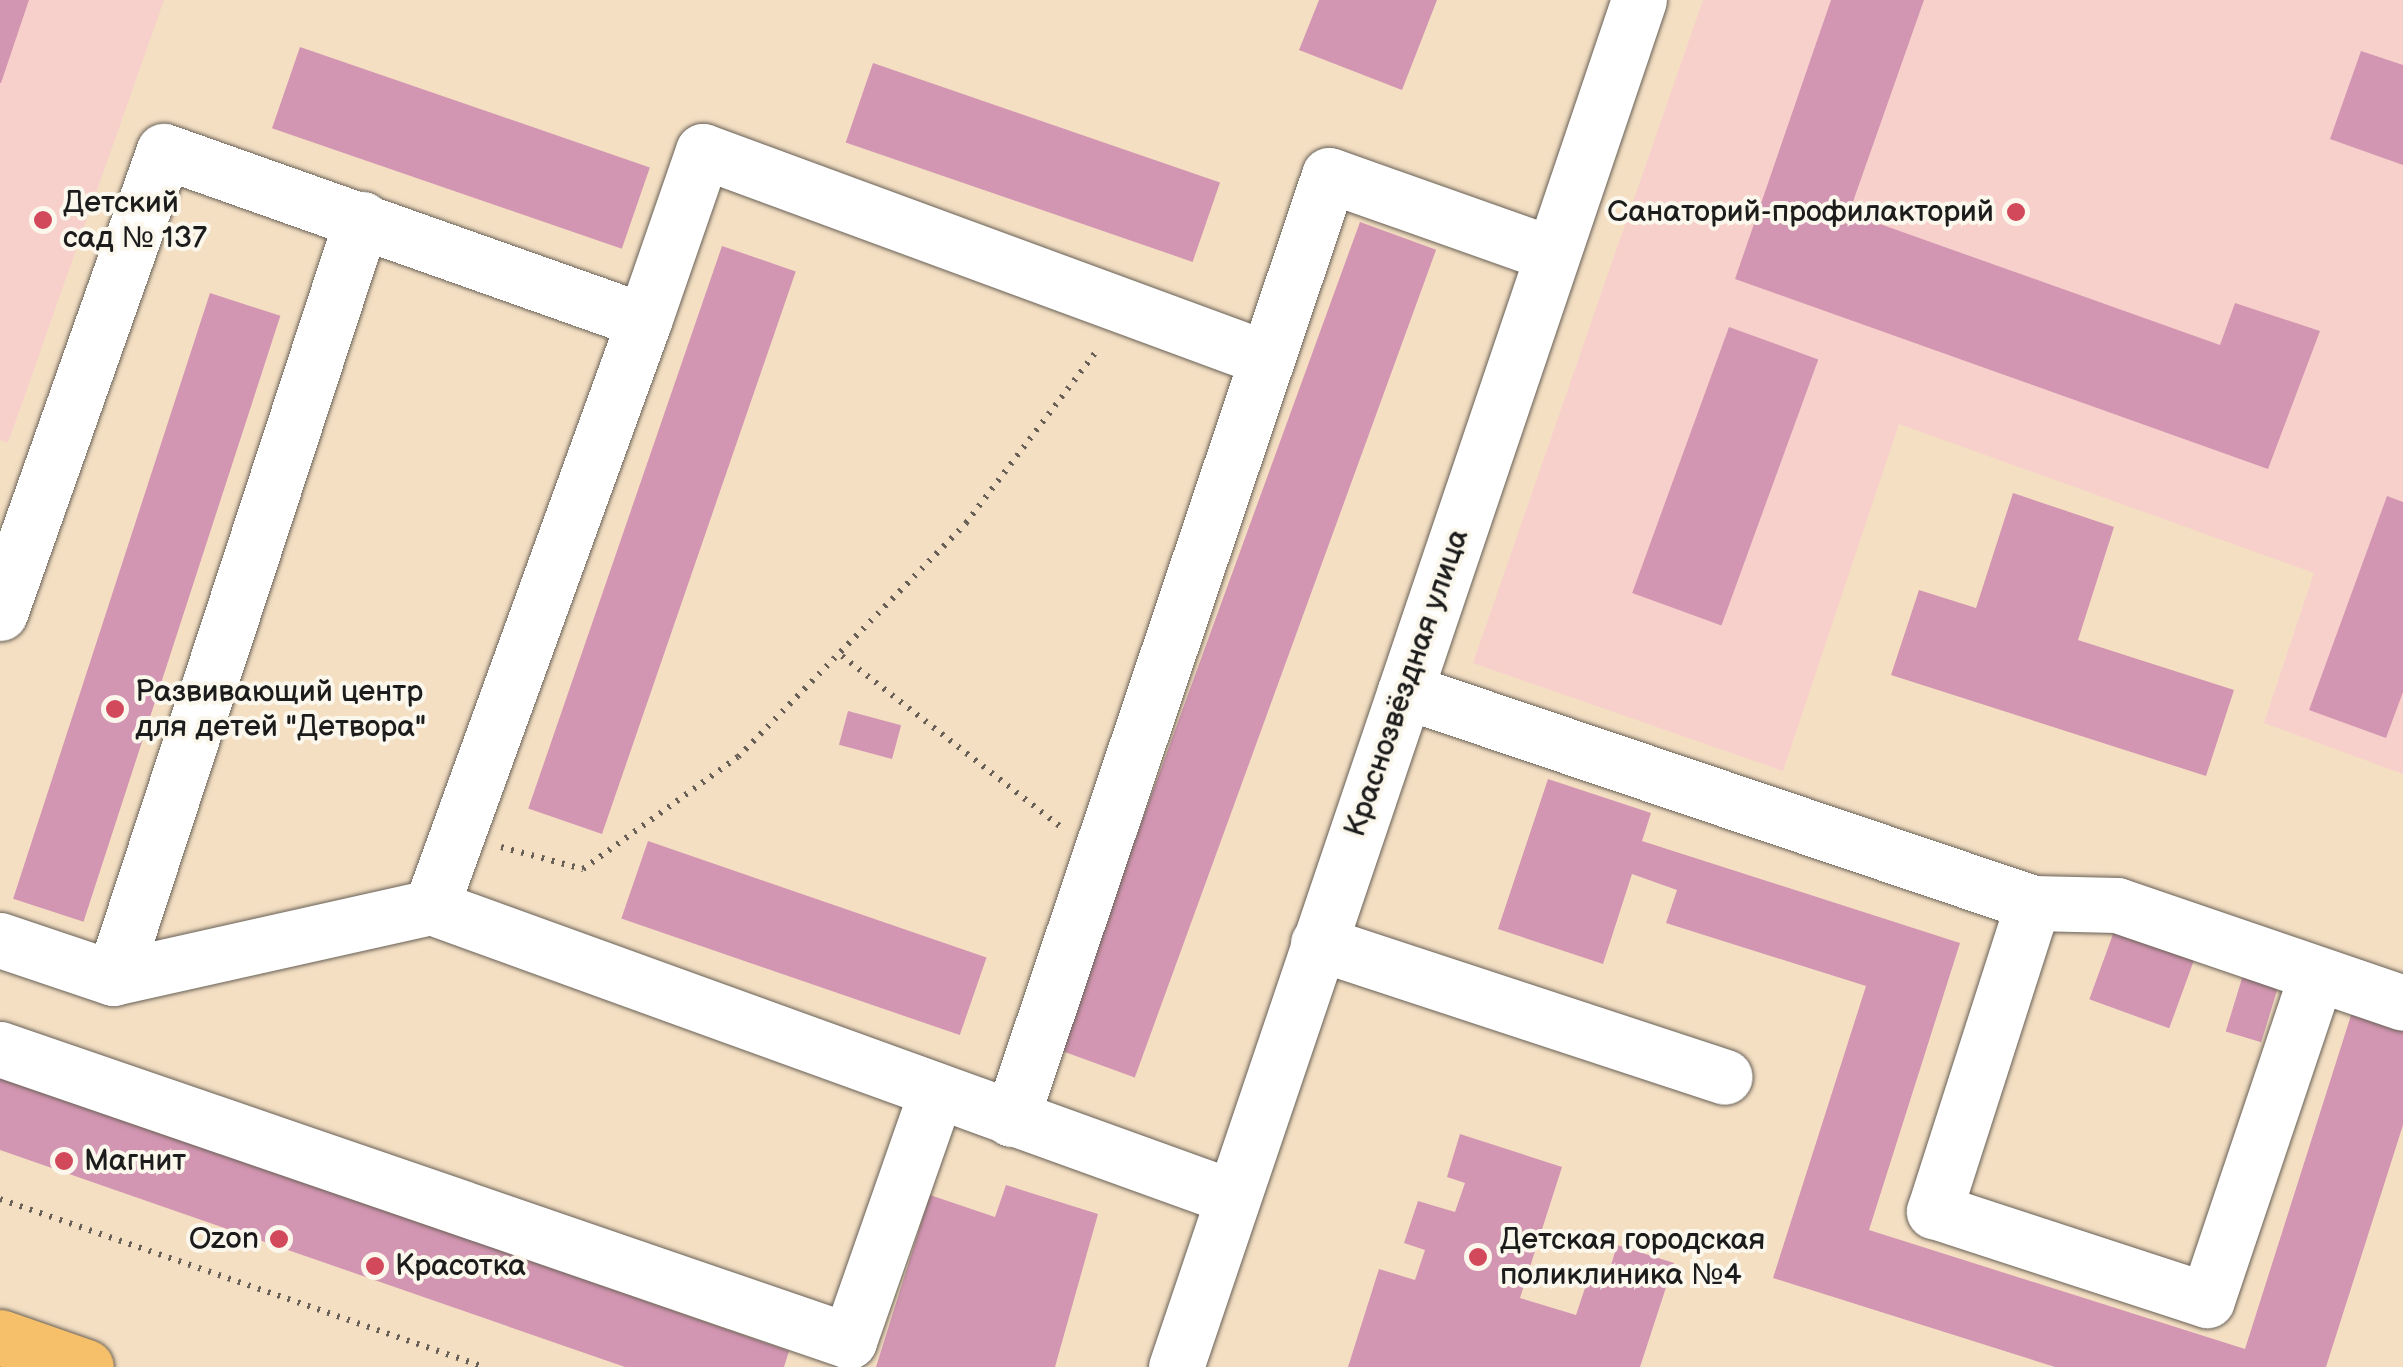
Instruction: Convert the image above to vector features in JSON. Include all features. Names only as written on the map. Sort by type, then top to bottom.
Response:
[{"type":"main road","points":[[0,1337],[86,1367]]},
{"type":"street","name":"Краснозвёздная улица","points":[[1176,1367],[1639,0]]},
{"type":"street","points":[[431,907],[703,150],[1266,358]]},
{"type":"street","points":[[0,613],[164,151],[644,321]]},
{"type":"street","points":[[1012,1120],[1329,175],[1552,254]]},
{"type":"street","points":[[113,978],[362,219]]},
{"type":"street","points":[[1405,691],[2032,903],[2117,905],[2403,1003]]},
{"type":"street","points":[[2032,903],[1934,1210],[2207,1300],[2317,974]]},
{"type":"street","points":[[0,940],[113,978],[431,907],[1232,1198]]},
{"type":"street","points":[[1318,943],[1724,1077]]},
{"type":"street","points":[[0,1049],[844,1354],[936,1092]]},
{"type":"path","points":[[457,835],[583,869],[738,757],[842,656],[966,523],[1130,307]]},
{"type":"path","points":[[842,656],[1061,827]]},
{"type":"path","points":[[0,1199],[484,1367]]},
{"type":"shaded area","name":"Детский сад № 137","points":[[0,0],[164,0],[8,443],[0,440]]},
{"type":"shaded area","name":"Cанаторий-профилакторий","points":[[1703,0],[2403,0],[2403,774],[2264,723],[2314,573],[1899,424],[1783,771],[1473,663]]},
{"type":"building","points":[[0,0],[29,0],[1,83],[0,83]]},
{"type":"building","points":[[1319,0],[1437,0],[1402,90],[1299,50]]},
{"type":"building","points":[[1831,0],[1924,0],[1849,213],[2220,345],[2235,303],[2320,331],[2268,469],[1735,279]]},
{"type":"building","points":[[300,47],[650,167],[622,249],[272,128]]},
{"type":"building","points":[[2361,51],[2403,65],[2403,165],[2330,139]]},
{"type":"building","points":[[873,63],[1220,182],[1193,262],[846,142]]},
{"type":"building","points":[[1360,222],[1436,250],[1135,1078],[1059,1050]]},
{"type":"building","points":[[722,246],[796,271],[602,834],[528,809]]},
{"type":"building","points":[[210,293],[280,316],[84,922],[13,899]]},
{"type":"building","points":[[1729,327],[1818,359],[1721,625],[1632,593]]},
{"type":"building","points":[[2013,493],[2114,527],[2078,640],[2234,690],[2206,776],[1891,675],[1919,590],[1976,608]]},
{"type":"building","points":[[2387,496],[2403,502],[2403,692],[2386,738],[2309,710]]},
{"type":"building","points":[[848,711],[901,725],[892,759],[839,745]]},
{"type":"building","points":[[1548,779],[1651,813],[1642,841],[1960,943],[1869,1230],[2245,1349],[2353,1009],[2403,1024],[2403,1125],[2326,1367],[2055,1367],[1773,1278],[1866,986],[1666,923],[1677,890],[1632,874],[1603,964],[1498,929]]},
{"type":"building","points":[[648,841],[986,958],[960,1035],[621,919]]},
{"type":"building","points":[[2116,926],[2196,955],[2169,1028],[2089,999]]},
{"type":"building","points":[[2243,975],[2278,986],[2261,1042],[2226,1031]]},
{"type":"building","points":[[0,1076],[789,1351],[784,1367],[625,1367],[0,1150]]},
{"type":"building","name":"Детская городская поликлиника №4","points":[[1460,1134],[1562,1167],[1520,1298],[1576,1315],[1590,1273],[1607,1279],[1617,1245],[1674,1263],[1640,1367],[1348,1367],[1379,1269],[1415,1280],[1425,1250],[1404,1243],[1418,1201],[1455,1212],[1465,1183],[1447,1177]]},
{"type":"building","points":[[1006,1185],[1098,1214],[1055,1367],[876,1367],[930,1195],[995,1217]]},
{"type":"place","name":"Cанаторий-профилакторий","points":[[2016,212]]},
{"type":"place","name":"Детский сад № 137","points":[[43,220]]},
{"type":"place","name":"Развивающий центр для детей \"Детвора\"","points":[[115,709]]},
{"type":"place","name":"Магнит","points":[[64,1161]]},
{"type":"place","name":"Ozon","points":[[279,1239]]},
{"type":"place","name":"Детская городская поликлиника №4","points":[[1478,1257]]},
{"type":"place","name":"Красотка","points":[[375,1266]]}]
